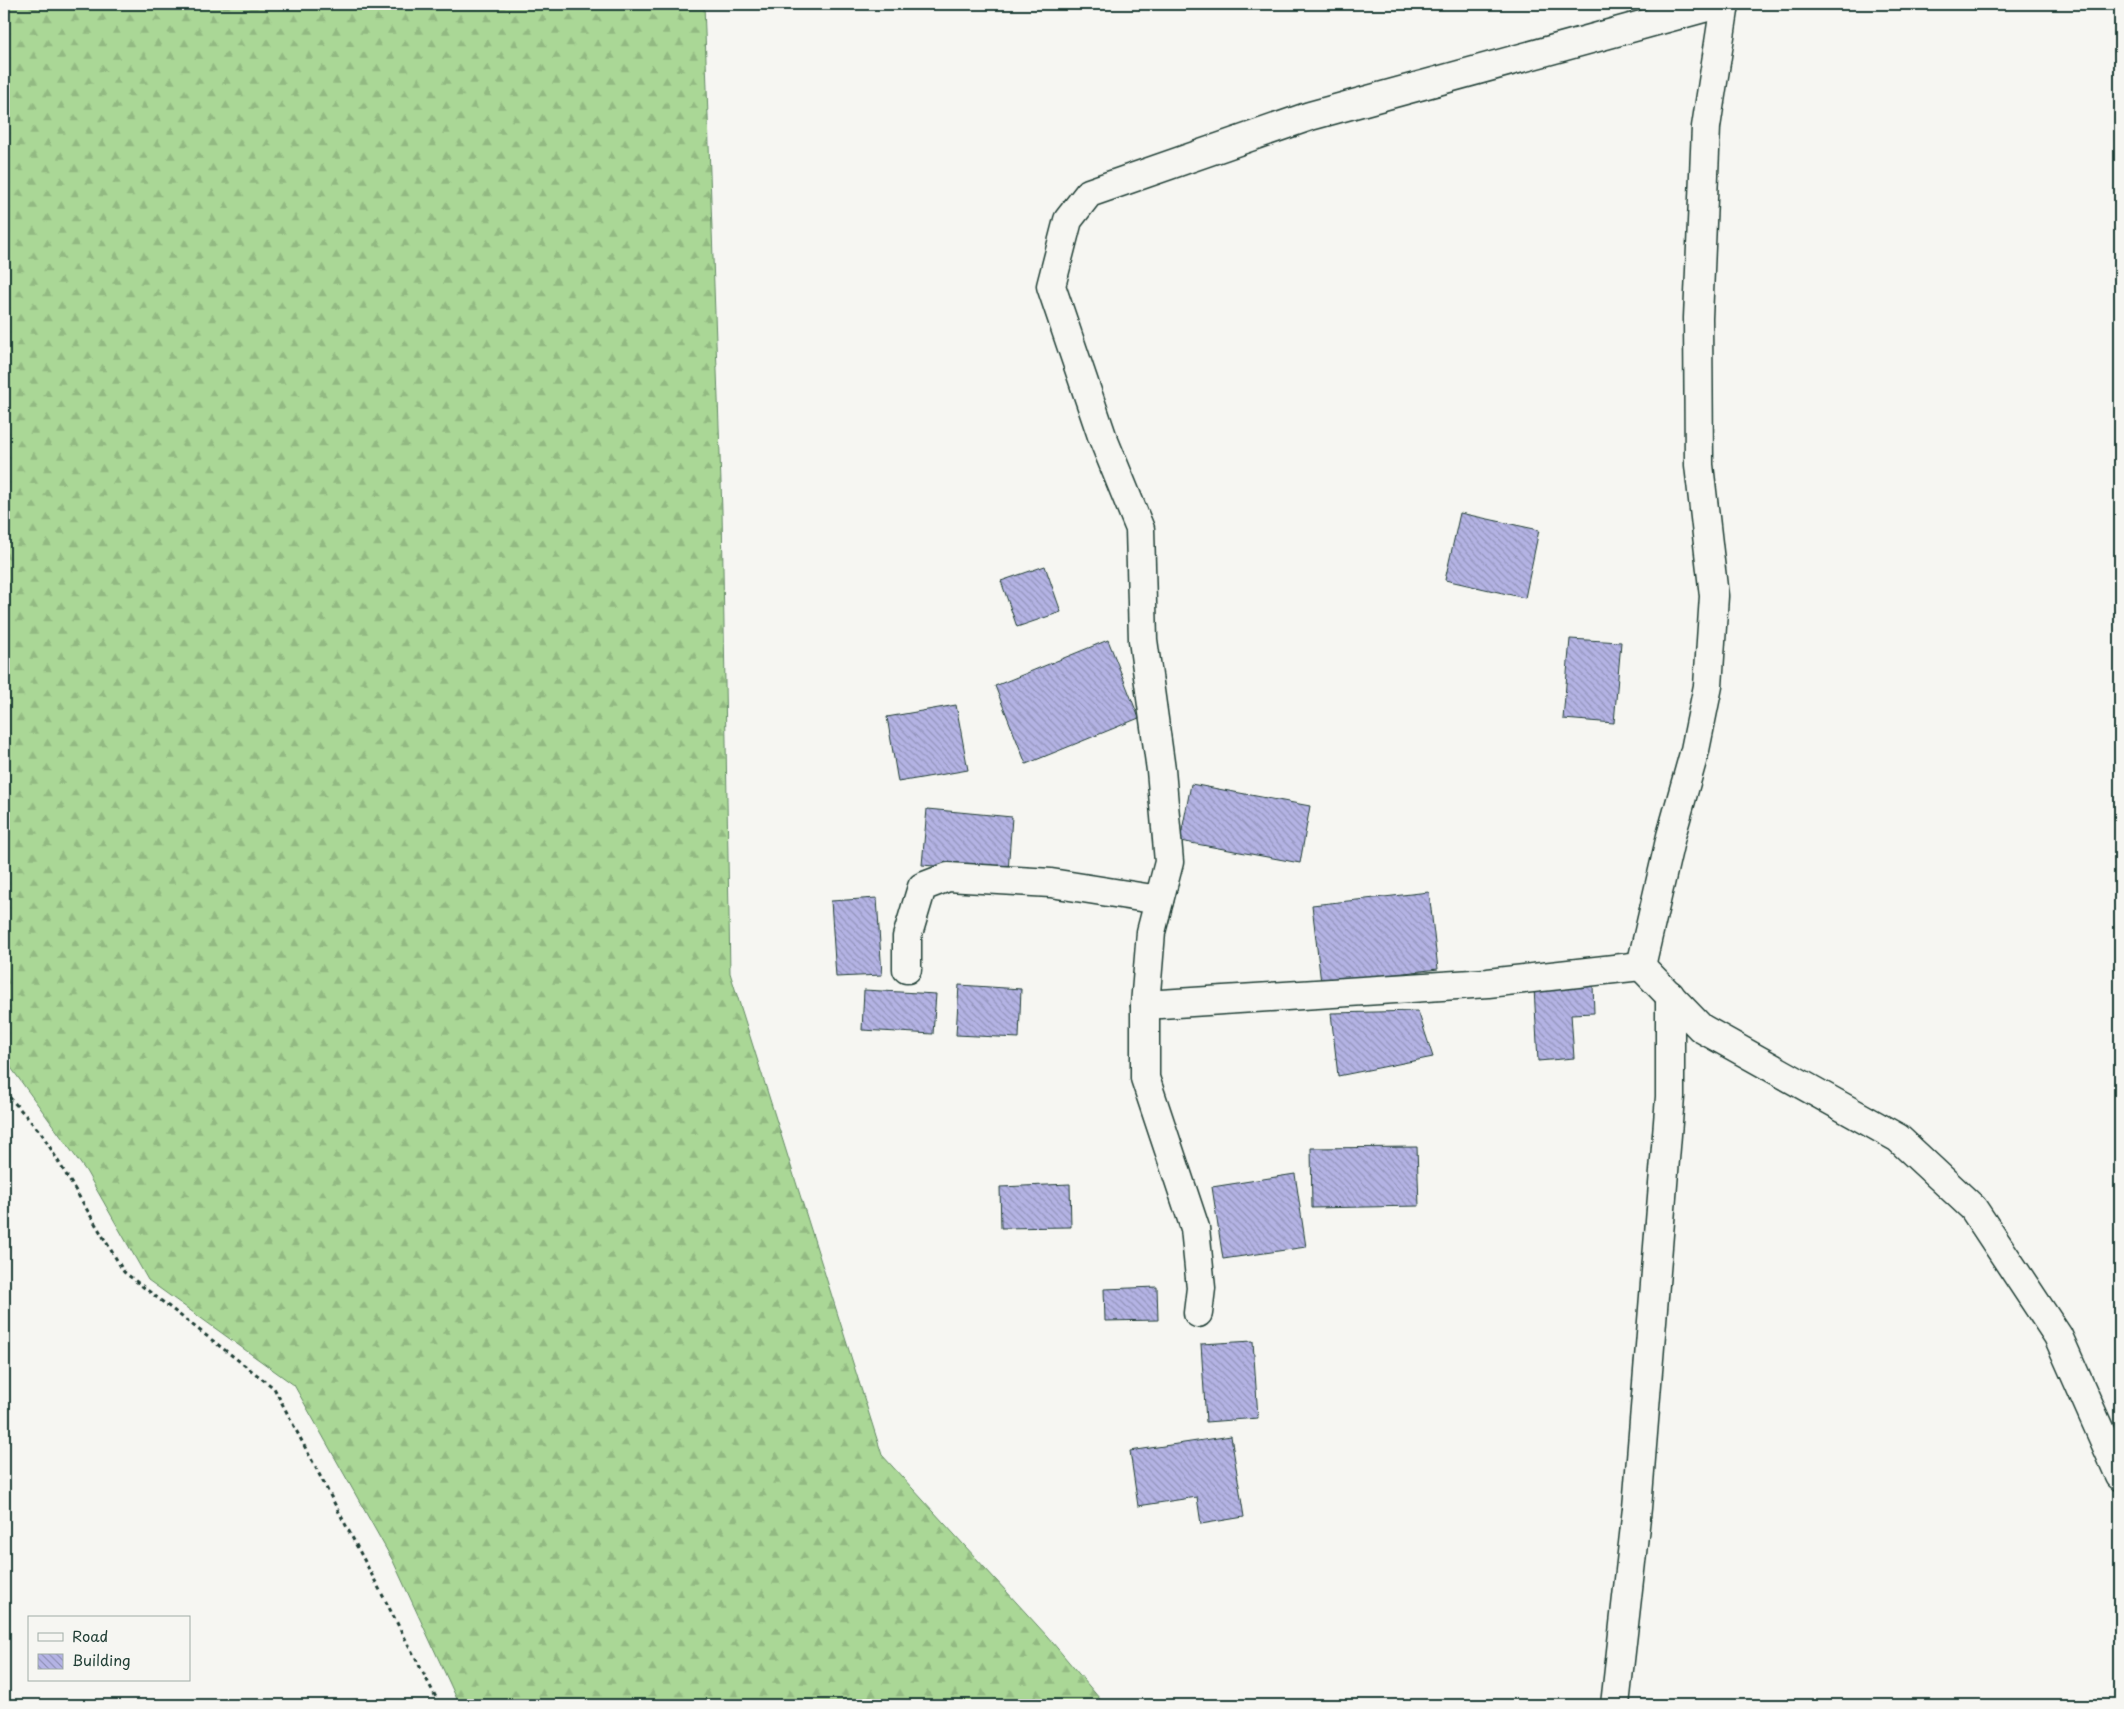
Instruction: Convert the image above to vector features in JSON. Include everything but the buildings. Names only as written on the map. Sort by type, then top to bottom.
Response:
[{"type":"street","points":[[1198,1313],[1201,1288],[1195,1228],[1145,1078],[1145,1005],[1151,932],[1169,862],[1162,770],[1143,640],[1140,529],[1102,436],[1051,286],[1068,220],[1090,193],[1310,116],[1718,4]]},
{"type":"street","points":[[1641,966],[1671,836],[1696,750],[1708,686],[1714,596],[1699,465],[1698,318],[1706,127],[1725,4]]},
{"type":"street","points":[[907,969],[907,937],[922,887],[948,877],[1051,883],[1159,900]]},
{"type":"street","points":[[1145,1005],[1488,983],[1641,966]]},
{"type":"street","points":[[1641,966],[1701,1028],[1898,1138],[1973,1208],[2058,1336],[2120,1476]]},
{"type":"street","points":[[1615,1705],[1637,1508],[1670,1097],[1670,996]]},
{"type":"path","points":[[802,7],[857,7],[863,4]]},
{"type":"path","points":[[4,1091],[42,1134],[124,1272],[274,1388],[440,1705]]},
{"type":"green space","points":[[4,4],[704,4],[722,511],[730,973],[882,1455],[1047,1636],[1105,1705],[458,1705],[457,1699],[393,1561],[294,1385],[148,1280],[86,1171],[4,1058]]}]
